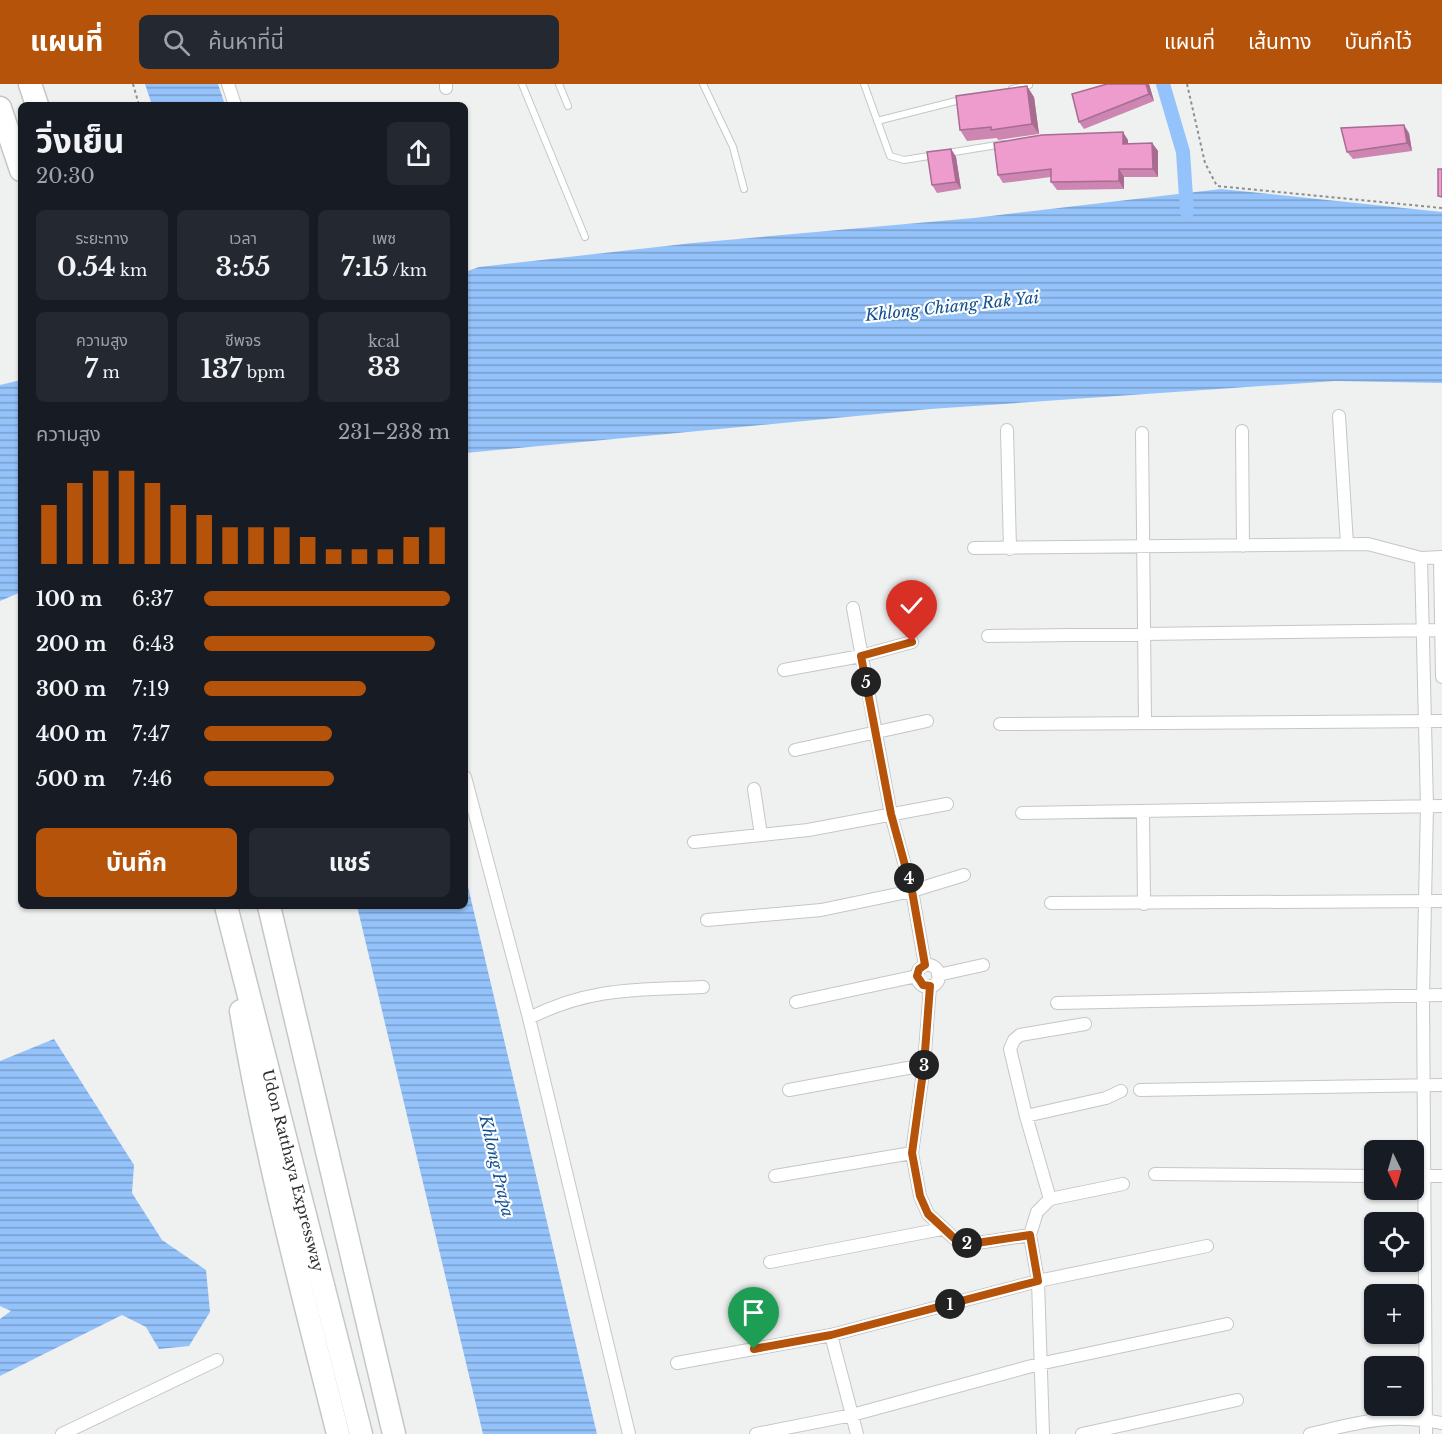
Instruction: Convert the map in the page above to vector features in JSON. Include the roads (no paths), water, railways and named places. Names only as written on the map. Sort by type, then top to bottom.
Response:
[{"type":"highway","points":[[30,84],[36,102]]},
{"type":"highway","points":[[0,108],[18,161]]},
{"type":"highway","points":[[225,909],[250,1062],[295,1264],[338,1434]]},
{"type":"highway","name":"Udon Ratthaya Expressway","points":[[226,909],[361,1434]]},
{"type":"highway","points":[[270,909],[394,1434]]},
{"type":"street","points":[[228,84],[234,102]]},
{"type":"street","points":[[1339,416],[1347,544]]},
{"type":"street","points":[[1007,430],[1010,549]]},
{"type":"street","points":[[1242,432],[1243,546]]},
{"type":"street","points":[[1143,433],[1145,721]]},
{"type":"street","points":[[974,548],[1144,548],[1347,544],[1383,545],[1421,558],[1441,558],[1442,677]]},
{"type":"street","points":[[1420,1140],[1424,1085],[1426,806],[1421,558]]},
{"type":"street","points":[[853,608],[891,814],[912,891],[925,965]]},
{"type":"street","points":[[988,636],[1441,630]]},
{"type":"street","points":[[784,670],[861,656],[912,642]]},
{"type":"street","points":[[795,750],[927,721]]},
{"type":"street","points":[[1000,724],[1145,721],[1442,721]]},
{"type":"street","points":[[468,788],[529,1018],[629,1434]]},
{"type":"street","points":[[754,789],[761,835]]},
{"type":"street","points":[[694,842],[808,830],[947,804]]},
{"type":"street","points":[[1022,813],[1442,806]]},
{"type":"street","points":[[1143,811],[1144,904]]},
{"type":"street","points":[[707,920],[821,910],[912,891],[964,875]]},
{"type":"street","points":[[1051,903],[1442,901]]},
{"type":"street","points":[[925,965],[935,968],[938,975],[936,982],[930,986],[923,985],[917,976],[919,969],[925,965]]},
{"type":"street","points":[[938,975],[983,965]]},
{"type":"street","points":[[796,1002],[917,976]]},
{"type":"street","points":[[930,986],[924,1065],[912,1153],[920,1196],[928,1214],[955,1239],[970,1244],[1030,1235]]},
{"type":"street","points":[[529,1018],[553,1006],[604,991],[704,987]]},
{"type":"street","points":[[1057,1003],[1442,995]]},
{"type":"street","points":[[1050,1199],[1026,1116],[1010,1049],[1014,1040],[1020,1035],[1085,1024]]},
{"type":"street","points":[[789,1090],[924,1065]]},
{"type":"street","points":[[1140,1090],[1442,1085]]},
{"type":"street","points":[[1026,1116],[1095,1101],[1121,1091]]},
{"type":"street","points":[[775,1176],[912,1153]]},
{"type":"street","points":[[1155,1174],[1364,1176]]},
{"type":"street","points":[[1424,1176],[1442,1176]]},
{"type":"street","points":[[1043,1434],[1038,1281],[1030,1235],[1037,1212],[1050,1199],[1123,1184]]},
{"type":"street","points":[[1419,1200],[1426,1434]]},
{"type":"street","points":[[770,1262],[942,1229]]},
{"type":"street","points":[[677,1363],[831,1335],[1038,1281],[1207,1246]]},
{"type":"street","points":[[756,1434],[852,1415],[1039,1364],[1227,1324]]},
{"type":"street","points":[[831,1335],[857,1434]]},
{"type":"street","points":[[62,1434],[217,1360]]},
{"type":"street","points":[[1083,1434],[1237,1400]]},
{"type":"street","points":[[1310,1434],[1381,1418],[1442,1423]]},
{"type":"lane","points":[[522,84],[585,237]]},
{"type":"lane","points":[[559,84],[568,106]]},
{"type":"lane","points":[[703,84],[733,147],[744,189]]},
{"type":"lane","points":[[864,84],[890,156],[898,160],[1009,143]]},
{"type":"lane","points":[[1006,90],[1029,85]]},
{"type":"lane","points":[[877,121],[972,98]]},
{"type":"water","points":[[145,84],[218,84],[224,102],[151,102]]},
{"type":"water","name":"Khlong Chiang Rak Yai","points":[[1221,189],[1442,212],[1442,383],[1335,381],[930,409],[468,453],[468,271],[479,267],[693,243],[974,218]]},
{"type":"water","points":[[18,381],[18,593],[0,601],[0,385]]},
{"type":"water","name":"Khlong Prapa","points":[[468,887],[597,1434],[483,1434],[358,909],[468,909]]},
{"type":"water","points":[[54,1039],[134,1165],[132,1193],[162,1240],[206,1270],[210,1312],[189,1346],[159,1349],[146,1327],[122,1315],[0,1376],[0,1319],[11,1311],[0,1306],[0,1061]]},
{"type":"waterway","points":[[1163,84],[1183,152],[1187,212]]}]
